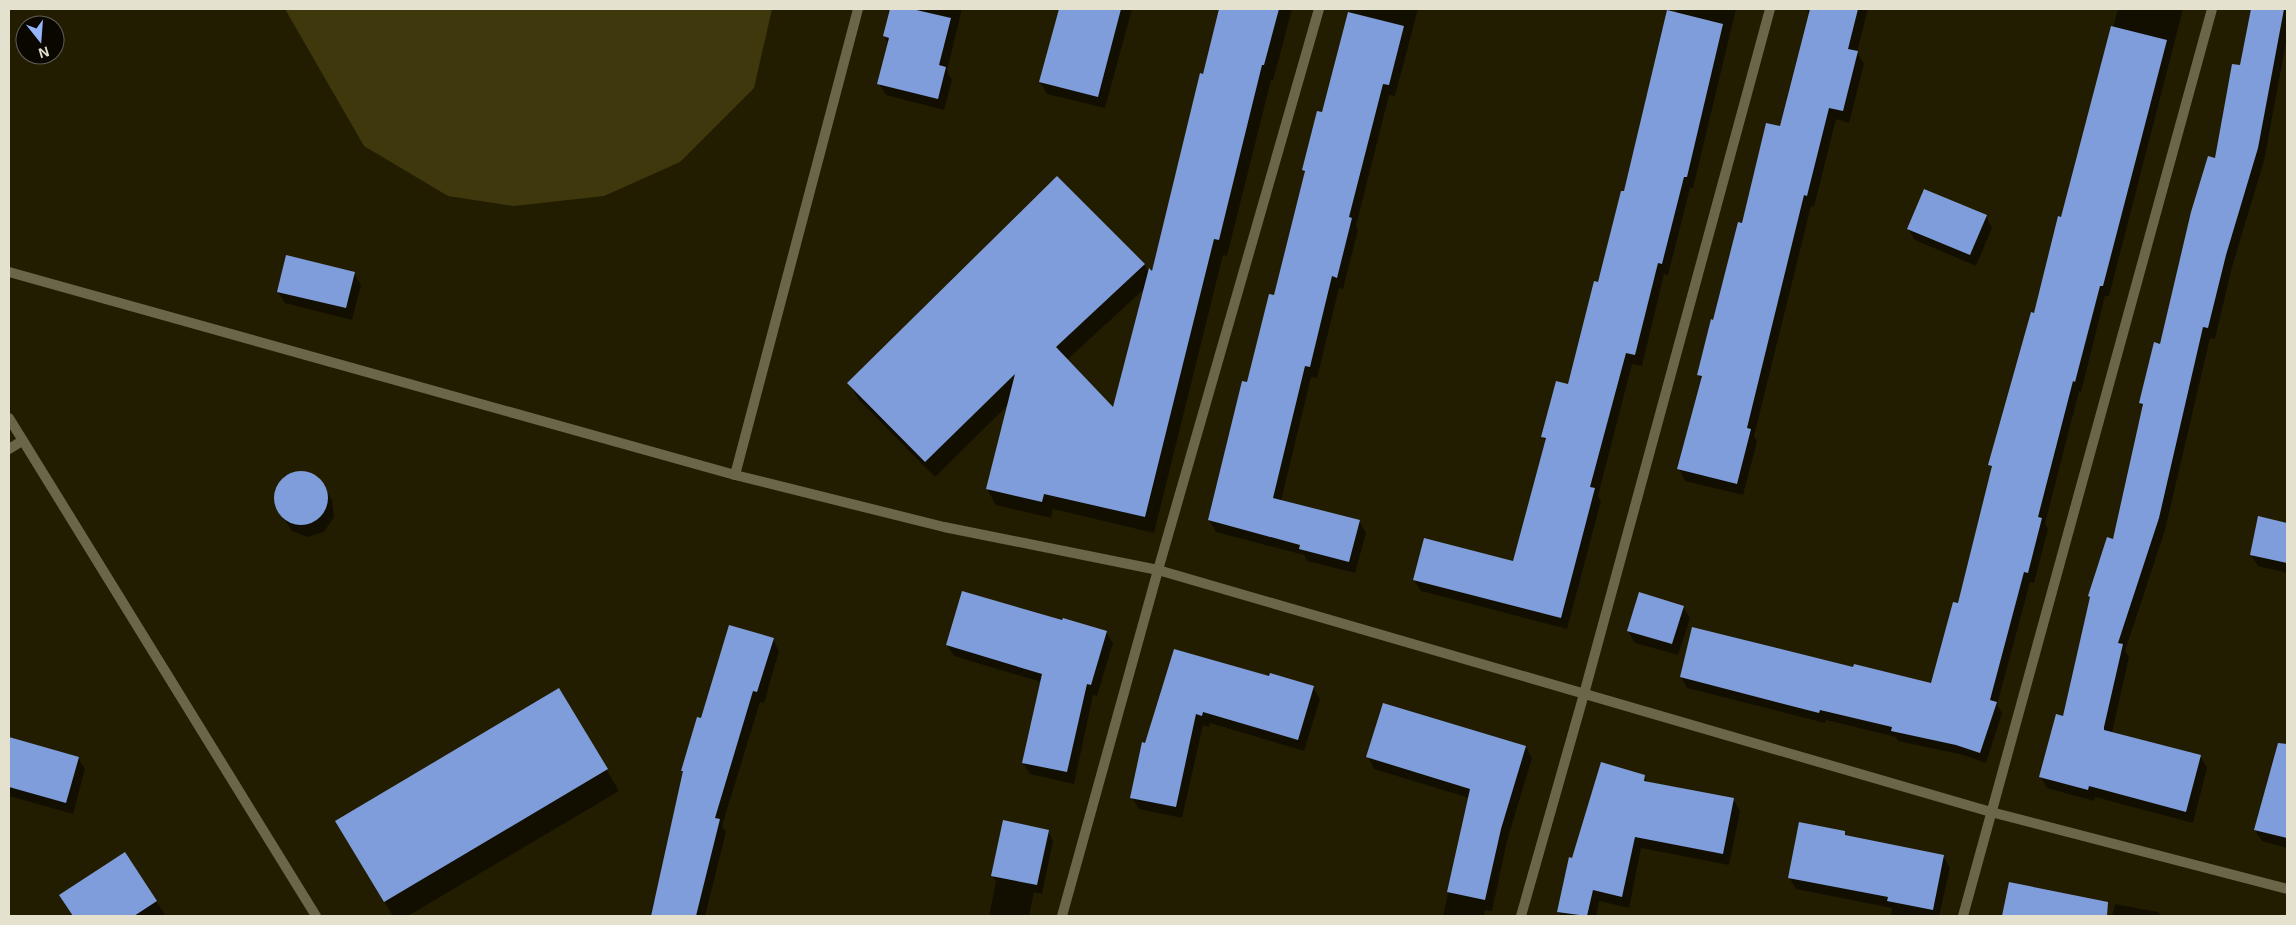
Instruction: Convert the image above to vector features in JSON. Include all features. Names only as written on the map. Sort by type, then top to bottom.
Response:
[{"type":"street","points":[[735,475],[858,9]]},
{"type":"street","points":[[1062,916],[1158,570],[1319,9]]},
{"type":"street","points":[[1521,916],[1584,694],[1770,9]]},
{"type":"street","points":[[1963,916],[2212,9]]},
{"type":"street","points":[[9,272],[735,475],[944,527],[1158,570],[1991,812],[2287,889]]},
{"type":"street","points":[[9,418],[316,916]]},
{"type":"street","points":[[9,449],[22,441]]},
{"type":"shaded area","points":[[285,9],[772,9],[754,88],[680,162],[604,196],[514,206],[448,196],[364,146]]},
{"type":"building","points":[[890,9],[912,9],[951,18],[939,65],[946,67],[938,99],[877,84],[889,38],[883,36]]},
{"type":"building","points":[[1059,9],[1121,9],[1098,97],[1039,82]]},
{"type":"building","points":[[1219,9],[1279,9],[1264,65],[1262,65],[1219,240],[1214,239],[1145,517],[1044,494],[1042,502],[986,489],[1015,374],[925,462],[847,383],[1057,176],[1145,264],[1056,347],[1113,407],[1149,268],[1152,271],[1200,73],[1203,74]]},
{"type":"building","points":[[1810,9],[1858,9],[1848,49],[1858,51],[1843,111],[1829,108],[1807,196],[1804,195],[1747,428],[1751,429],[1737,484],[1677,469],[1702,376],[1697,375],[1711,319],[1713,320],[1738,222],[1742,223],[1766,123],[1780,126]]},
{"type":"building","points":[[2251,9],[2284,9],[2258,148],[2226,255],[2208,328],[2203,327],[2159,518],[2118,643],[2123,644],[2104,727],[2104,730],[2201,755],[2186,812],[2089,786],[2088,790],[2039,777],[2056,714],[2063,716],[2090,597],[2088,596],[2107,537],[2113,539],[2143,404],[2139,403],[2154,342],[2160,344],[2191,212],[2208,156],[2215,158],[2232,64],[2240,65]]},
{"type":"building","points":[[1667,10],[1723,24],[1687,177],[1684,177],[1662,264],[1658,263],[1635,355],[1626,353],[1590,487],[1595,488],[1561,618],[1413,580],[1424,538],[1513,561],[1546,438],[1541,437],[1556,381],[1568,384],[1594,281],[1598,282],[1621,191],[1624,191]]},
{"type":"building","points":[[1348,12],[1404,26],[1389,85],[1383,84],[1349,217],[1352,218],[1337,278],[1332,276],[1310,367],[1305,366],[1273,498],[1360,520],[1349,562],[1299,549],[1300,545],[1208,520],[1242,381],[1247,382],[1269,294],[1274,295],[1305,171],[1302,170],[1317,111],[1322,112]]},
{"type":"building","points":[[2111,26],[2167,40],[2103,286],[2100,286],[2075,382],[2073,381],[2038,517],[2042,518],[2028,573],[2024,572],[1990,700],[1997,702],[1980,753],[1956,745],[1891,731],[1892,727],[1820,710],[1819,713],[1680,677],[1692,627],[1853,667],[1854,664],[1931,683],[1953,602],[1958,603],[1992,466],[1988,465],[2031,312],[2034,313],[2058,216],[2061,217]]},
{"type":"building","points":[[1924,189],[1987,215],[1970,255],[1907,229]]},
{"type":"building","points":[[286,255],[355,272],[346,308],[277,292]]},
{"type":"building","points":[[301,471],[311,473],[320,479],[326,488],[328,498],[326,508],[320,517],[311,523],[301,525],[291,523],[282,517],[276,508],[274,498],[276,488],[282,479],[291,473]]},
{"type":"building","points":[[2258,516],[2287,523],[2287,563],[2250,555]]},
{"type":"building","points":[[962,591],[1107,631],[1091,685],[1087,684],[1067,772],[1022,763],[1042,674],[946,645]]},
{"type":"building","points":[[1639,592],[1684,606],[1672,644],[1627,631]]},
{"type":"building","points":[[729,625],[774,638],[757,692],[753,691],[715,818],[720,819],[696,916],[651,916],[683,771],[681,771],[697,717],[701,718]]},
{"type":"building","points":[[1174,649],[1269,676],[1270,673],[1314,686],[1298,740],[1203,712],[1202,716],[1196,714],[1176,807],[1130,798],[1142,742],[1145,743]]},
{"type":"building","points":[[559,688],[608,769],[384,902],[335,821]]},
{"type":"building","points":[[1383,703],[1526,746],[1501,829],[1485,900],[1447,892],[1470,789],[1366,757]]},
{"type":"building","points":[[9,737],[79,757],[66,803],[9,787]]},
{"type":"building","points":[[2278,743],[2287,744],[2287,838],[2254,830]]},
{"type":"building","points":[[1601,762],[1645,775],[1644,781],[1734,798],[1723,854],[1635,837],[1622,897],[1593,890],[1587,916],[1557,912],[1569,857],[1572,858]]},
{"type":"building","points":[[1003,820],[1049,830],[1037,885],[991,876]]},
{"type":"building","points":[[1799,822],[1845,831],[1845,835],[1944,855],[1933,910],[1887,901],[1888,897],[1788,878]]},
{"type":"building","points":[[125,852],[157,901],[134,916],[73,916],[59,895]]},
{"type":"building","points":[[2009,882],[2108,902],[2107,916],[2002,916]]}]
